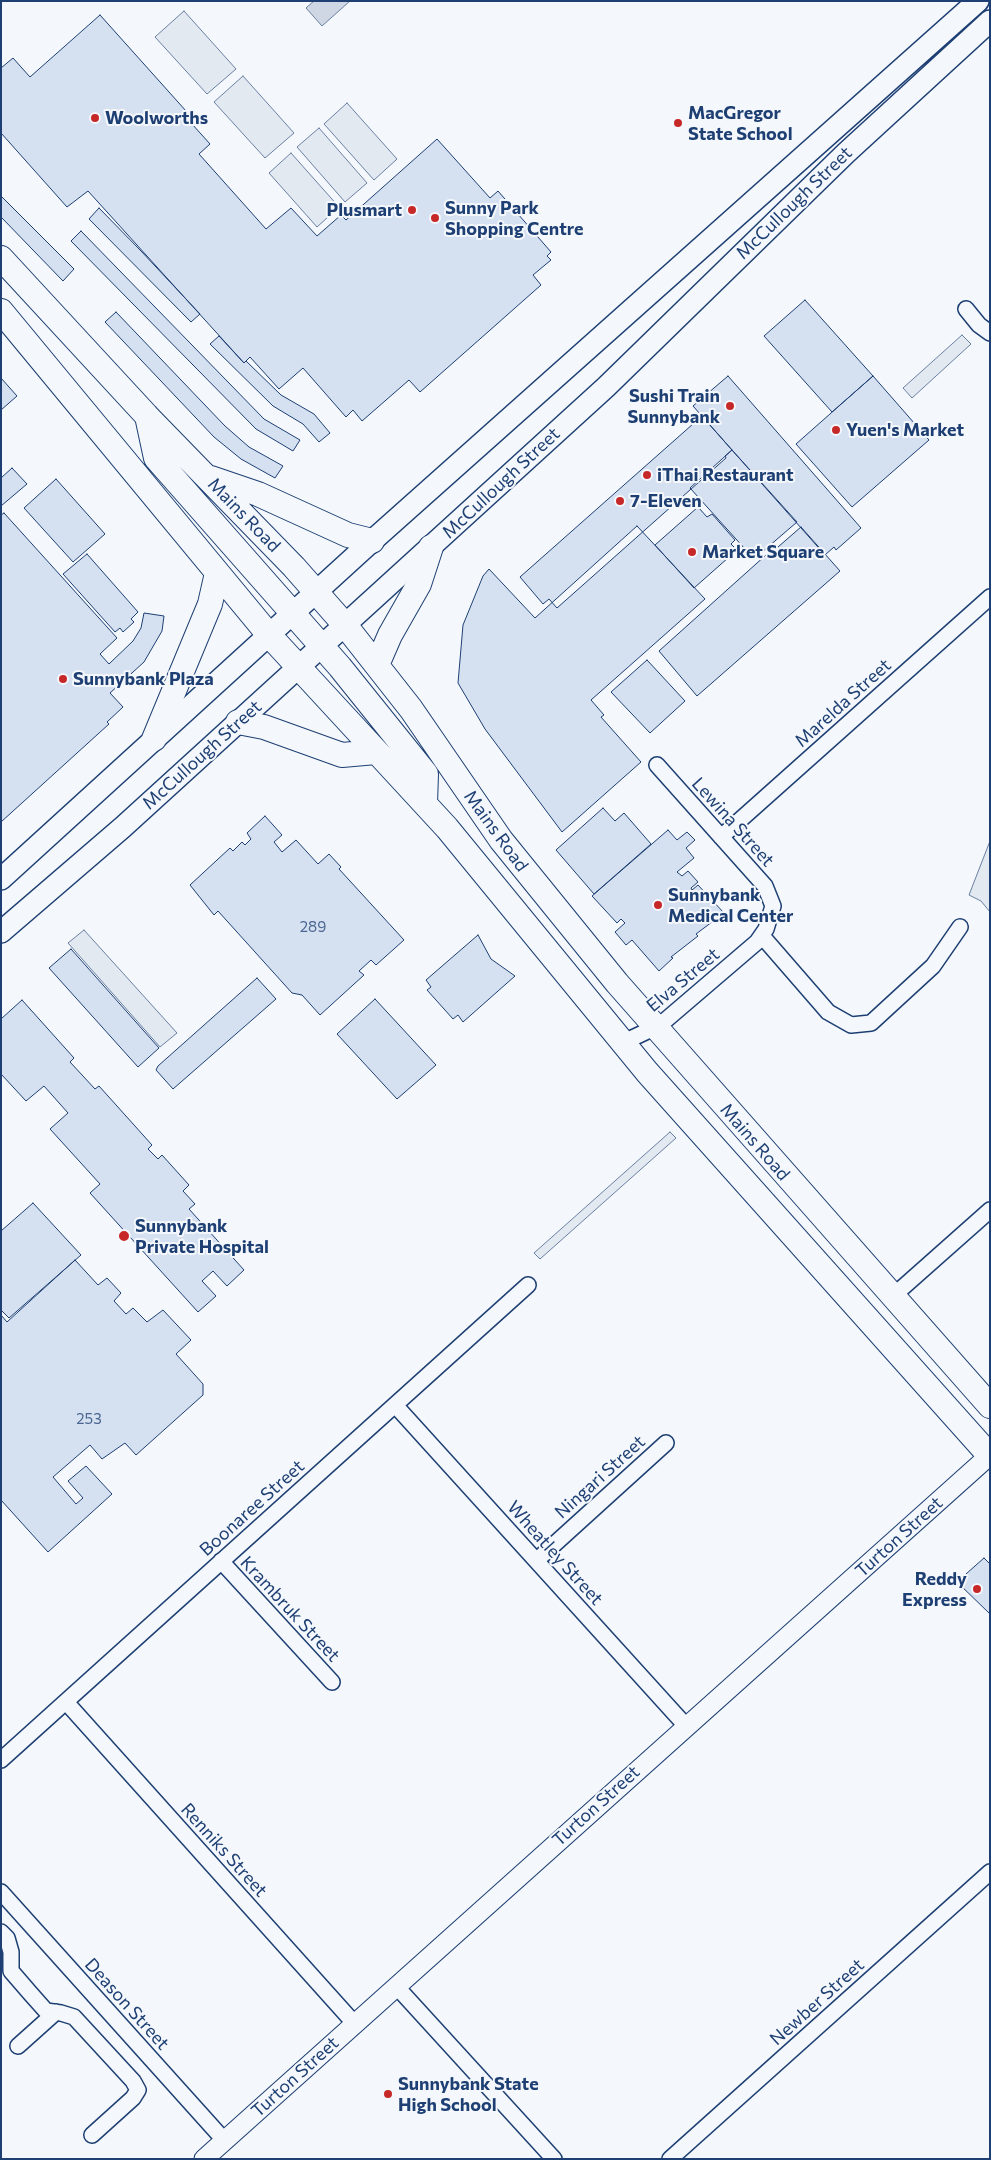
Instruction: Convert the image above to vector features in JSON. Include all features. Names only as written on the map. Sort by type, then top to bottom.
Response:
[{"type":"main road","name":"McCullough Street","points":[[1,879],[372,541],[978,1]]},
{"type":"main road","name":"McCullough Street","points":[[1,932],[68,876],[606,387],[846,153],[990,21]]},
{"type":"main road","name":"Mains Road","points":[[1,258],[147,416],[316,592],[345,625],[411,709],[501,840],[655,1029],[990,1406]]},
{"type":"main road","name":"Mains Road","points":[[1,311],[297,668],[425,804],[480,867],[622,1042],[990,1455]]},
{"type":"main road","points":[[147,416],[156,458],[322,646],[426,774],[425,804]]},
{"type":"main road","points":[[207,477],[258,494],[348,535],[372,541]]},
{"type":"main road","points":[[377,665],[390,635],[419,584],[431,548]]},
{"type":"main road","points":[[154,739],[210,604],[218,573]]},
{"type":"main road","points":[[238,722],[264,727],[342,755],[376,752]]},
{"type":"street","points":[[966,309],[979,325],[990,333]]},
{"type":"street","name":"Marelda Street","points":[[721,837],[990,597]]},
{"type":"street","name":"Lewina Street","points":[[657,765],[765,886],[772,899],[771,914],[762,936]]},
{"type":"street","points":[[762,936],[828,1012],[851,1025],[871,1023],[933,966],[960,927]]},
{"type":"street","name":"Elva Street","points":[[622,1042],[655,1029],[762,936]]},
{"type":"street","points":[[892,1297],[990,1210]]},
{"type":"street","name":"Boonaree Street","points":[[1,1760],[528,1285]]},
{"type":"street","name":"Wheatley Street","points":[[395,1405],[686,1726]]},
{"type":"street","name":"Ningari Street","points":[[536,1560],[666,1442]]},
{"type":"street","name":"Turton Street","points":[[204,2159],[990,1455]]},
{"type":"street","name":"Krambruk Street","points":[[221,1562],[332,1682]]},
{"type":"street","name":"Renniks Street","points":[[66,1702],[354,2023]]},
{"type":"street","name":"Newber Street","points":[[670,2159],[990,1872]]},
{"type":"street","name":"Deason Street","points":[[1,1892],[224,2140]]},
{"type":"street","points":[[1,1932],[7,1938],[11,1952],[11,1971],[46,2011],[74,2017],[133,2081],[138,2090],[133,2098],[92,2135]]},
{"type":"street","points":[[396,1986],[554,2159]]},
{"type":"street","points":[[18,2046],[56,2012]]},
{"type":"shaded area","points":[[314,1],[350,1],[322,26],[306,8]]},
{"type":"shaded area","points":[[184,11],[236,69],[207,94],[155,37]]},
{"type":"shaded area","points":[[243,76],[294,133],[265,158],[214,102]]},
{"type":"shaded area","points":[[347,103],[397,159],[374,180],[324,124]]},
{"type":"shaded area","points":[[319,128],[367,183],[345,202],[297,147]]},
{"type":"shaded area","points":[[291,153],[339,207],[317,227],[269,173]]},
{"type":"shaded area","points":[[962,335],[971,344],[912,398],[903,388]]},
{"type":"shaded area","points":[[990,841],[990,912],[981,901],[969,895]]},
{"type":"shaded area","points":[[84,930],[177,1033],[160,1047],[68,943]]},
{"type":"shaded area","points":[[670,1132],[676,1138],[540,1259],[534,1253]]},
{"type":"building","name":"Sunny Park Shopping Centre","points":[[100,15],[195,121],[192,124],[210,144],[199,154],[266,229],[291,208],[317,236],[341,215],[346,220],[437,139],[490,198],[498,191],[551,252],[547,256],[551,260],[533,275],[541,285],[420,392],[409,380],[362,421],[353,410],[346,417],[303,368],[279,389],[250,357],[244,363],[88,191],[67,207],[1,133],[1,68],[13,58],[30,77]]},
{"type":"building","points":[[1,196],[74,269],[63,281],[1,217]]},
{"type":"building","points":[[99,208],[200,314],[191,322],[89,219]]},
{"type":"building","points":[[81,231],[264,419],[300,440],[293,451],[256,429],[71,241]]},
{"type":"building","points":[[805,300],[873,376],[832,412],[764,336]]},
{"type":"building","points":[[116,312],[225,426],[249,447],[283,466],[275,478],[241,459],[214,437],[105,322]]},
{"type":"building","points":[[219,336],[244,363],[246,361],[281,395],[314,414],[330,433],[319,442],[303,424],[273,406],[210,344]]},
{"type":"building","points":[[728,376],[861,528],[836,550],[834,547],[825,555],[693,406]]},
{"type":"building","points":[[873,376],[929,440],[852,507],[796,444]]},
{"type":"building","points":[[1,378],[17,396],[1,410]]},
{"type":"building","points":[[702,416],[732,450],[725,456],[726,458],[557,608],[549,599],[543,604],[520,577]]},
{"type":"building","points":[[732,450],[797,522],[754,559],[690,488]]},
{"type":"building","points":[[12,468],[27,484],[1,506],[1,478]]},
{"type":"building","points":[[56,479],[105,534],[73,562],[24,508]]},
{"type":"building","points":[[698,507],[707,517],[712,514],[735,540],[731,544],[737,550],[694,588],[655,545]]},
{"type":"building","name":"Sunnybank Plaza","points":[[4,513],[117,638],[100,654],[109,664],[133,641],[141,628],[144,613],[164,616],[162,631],[144,662],[110,693],[123,707],[107,722],[109,724],[1,822],[1,515]]},
{"type":"building","points":[[637,526],[705,599],[591,700],[604,715],[601,717],[641,762],[562,832],[485,729],[458,683],[463,625],[483,576],[489,569],[535,618]]},
{"type":"building","points":[[801,527],[840,571],[697,696],[659,651],[776,546],[778,547]]},
{"type":"building","points":[[87,554],[138,612],[131,619],[134,622],[123,632],[120,628],[115,632],[63,574]]},
{"type":"building","points":[[647,660],[685,701],[650,733],[611,692]]},
{"type":"building","points":[[603,808],[615,821],[624,813],[651,844],[594,894],[556,850]]},
{"type":"building","points":[[265,816],[282,835],[274,842],[282,852],[296,840],[318,864],[329,854],[341,867],[339,869],[404,940],[376,965],[371,960],[359,971],[364,975],[320,1015],[302,995],[292,993],[218,911],[214,915],[190,885],[230,848],[233,851],[242,842],[245,845],[251,839],[247,833]]},
{"type":"building","name":"Sunnybank Medical Center","points":[[668,830],[677,840],[687,832],[695,840],[686,848],[694,858],[677,872],[682,876],[688,871],[698,882],[691,888],[692,890],[698,885],[724,913],[696,934],[698,936],[671,957],[673,958],[659,971],[632,940],[626,945],[615,932],[625,923],[621,919],[617,923],[592,896]]},
{"type":"building","points":[[478,935],[491,959],[515,976],[463,1022],[458,1015],[453,1019],[427,990],[431,987],[426,980]]},
{"type":"building","points":[[71,949],[159,1048],[138,1067],[49,968]]},
{"type":"building","points":[[257,978],[276,999],[173,1089],[156,1070],[158,1066]]},
{"type":"building","points":[[375,999],[436,1065],[397,1099],[337,1034]]},
{"type":"building","points":[[22,1000],[74,1058],[70,1062],[95,1089],[99,1086],[152,1145],[148,1149],[158,1159],[162,1155],[189,1185],[183,1191],[195,1204],[189,1209],[244,1270],[227,1286],[213,1271],[202,1281],[216,1296],[198,1312],[90,1193],[100,1184],[50,1129],[68,1113],[44,1086],[26,1101],[1,1074],[1,1019]]},
{"type":"building","points":[[33,1203],[81,1255],[9,1318],[1,1310],[1,1231]]},
{"type":"building","points":[[75,1260],[98,1285],[107,1278],[121,1293],[114,1301],[126,1314],[133,1308],[147,1322],[163,1310],[191,1340],[176,1354],[203,1384],[203,1395],[136,1455],[125,1443],[102,1459],[90,1445],[53,1477],[76,1504],[83,1498],[68,1481],[86,1466],[112,1494],[48,1552],[1,1500],[1,1315],[7,1322]]},
{"type":"building","name":"Reddy Express","points":[[984,1558],[990,1564],[990,1614],[957,1582]]},
{"type":"place","name":"Woolworths","points":[[95,118]]},
{"type":"place","name":"MacGregor State School","points":[[678,123]]},
{"type":"place","name":"Plusmart","points":[[412,210]]},
{"type":"place","name":"Sunny Park Shopping Centre","points":[[435,218]]},
{"type":"place","name":"Sushi Train Sunnybank","points":[[730,406]]},
{"type":"place","name":"Yuen's Market","points":[[836,430]]},
{"type":"place","name":"iThai Restaurant","points":[[647,475]]},
{"type":"place","name":"7-Eleven","points":[[620,501]]},
{"type":"place","name":"Market Square","points":[[692,552]]},
{"type":"place","name":"Sunnybank Plaza","points":[[63,679]]},
{"type":"place","name":"Sunnybank Medical Center","points":[[658,905]]},
{"type":"place","name":"Sunnybank Private Hospital","points":[[124,1236]]},
{"type":"place","name":"Reddy Express","points":[[977,1589]]},
{"type":"place","name":"Sunnybank State High School","points":[[388,2094]]}]
